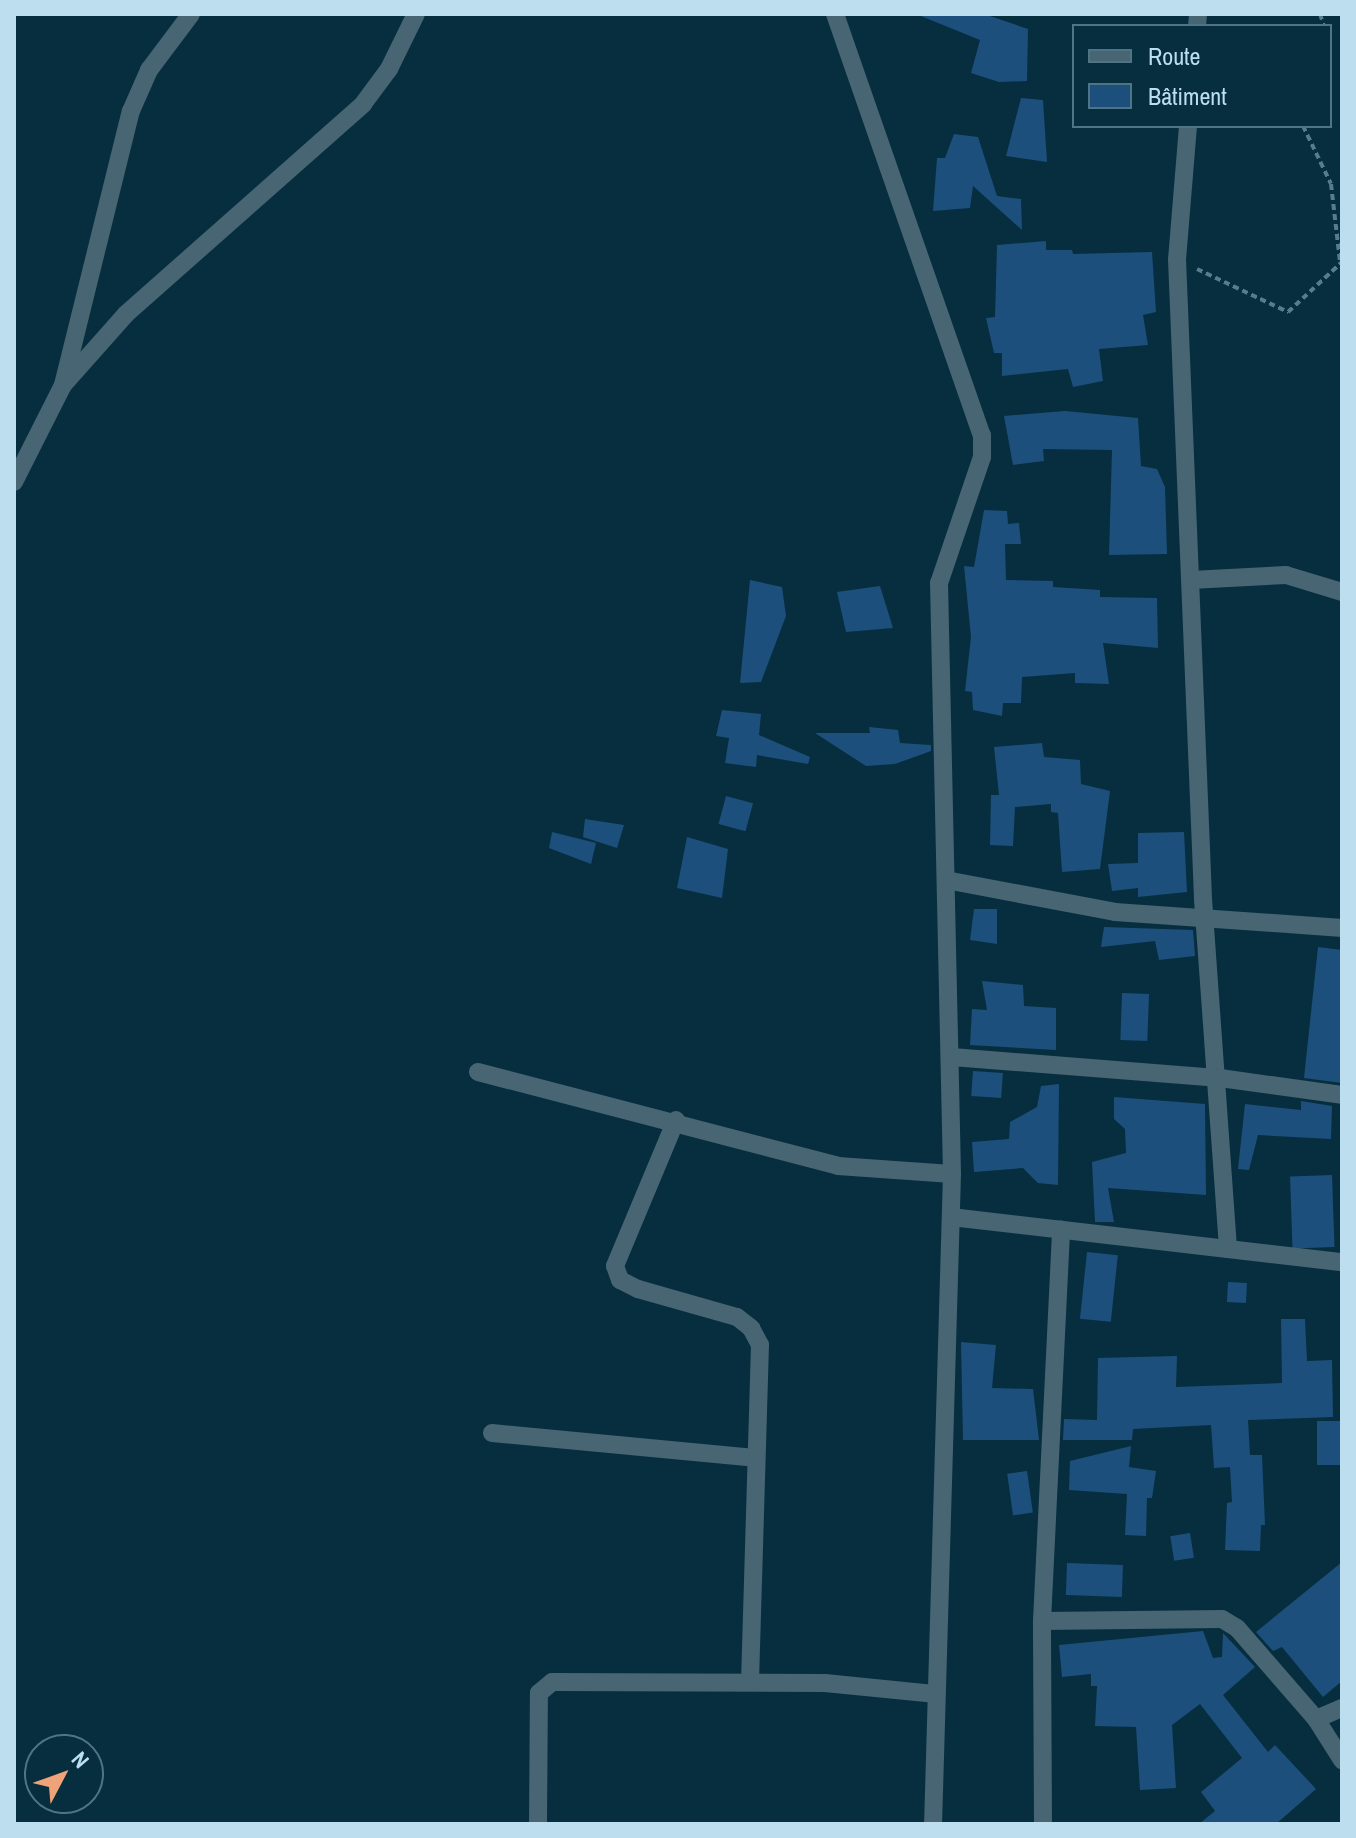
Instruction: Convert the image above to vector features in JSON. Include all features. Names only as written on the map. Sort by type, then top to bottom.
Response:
[{"type":"street","points":[[14,482],[63,385],[131,111],[149,70],[191,14]]},
{"type":"street","points":[[63,385],[126,314],[363,104],[389,69],[416,14]]},
{"type":"street","points":[[835,14],[982,435],[982,457],[939,583],[952,1057],[952,1174],[933,1824]]},
{"type":"street","points":[[1188,128],[1177,259],[1205,919],[1220,1078],[1228,1249]]},
{"type":"street","points":[[1191,580],[1286,575],[1342,592]]},
{"type":"street","points":[[946,880],[1115,912],[1342,928]]},
{"type":"street","points":[[952,1057],[1220,1078],[1342,1095]]},
{"type":"street","points":[[478,1072],[676,1120],[838,1166],[952,1174]]},
{"type":"street","points":[[676,1120],[615,1266],[620,1280],[638,1289],[716,1309],[751,1328],[760,1345],[750,1681]]},
{"type":"street","points":[[951,1217],[1342,1262]]},
{"type":"street","points":[[1043,1824],[1042,1621],[1061,1229]]},
{"type":"street","points":[[492,1433],[755,1458]]},
{"type":"street","points":[[1042,1621],[1222,1619],[1237,1628],[1316,1719],[1342,1760]]},
{"type":"street","points":[[538,1824],[539,1693],[544,1685],[750,1681],[936,1694]]},
{"type":"street","points":[[1316,1719],[1342,1708]]},
{"type":"path","points":[[1177,259],[1288,312],[1327,281],[1341,262],[1331,184],[1304,128]]},
{"type":"building","points":[[916,14],[984,14],[1028,29],[1027,81],[999,82],[971,73],[980,40]]},
{"type":"building","points":[[1021,98],[1043,100],[1047,162],[1006,156]]},
{"type":"building","points":[[954,134],[978,137],[997,196],[1021,199],[1022,230],[973,186],[970,208],[933,211],[937,158],[945,158]]},
{"type":"building","points":[[1046,241],[1046,250],[1072,250],[1073,254],[1152,252],[1156,312],[1143,315],[1148,345],[1099,349],[1103,381],[1073,387],[1068,369],[1002,376],[1002,353],[994,353],[986,318],[995,317],[997,245]]},
{"type":"building","points":[[1065,411],[1138,418],[1141,466],[1157,469],[1165,487],[1167,554],[1109,555],[1112,450],[1043,449],[1044,461],[1013,465],[1004,416]]},
{"type":"building","points":[[984,510],[1007,511],[1008,524],[1019,523],[1021,544],[1005,544],[1006,580],[1053,581],[1053,587],[1100,590],[1100,597],[1157,598],[1158,648],[1103,643],[1109,684],[1075,683],[1075,673],[1022,677],[1021,703],[1003,703],[1002,716],[973,710],[972,692],[965,691],[971,637],[964,566],[974,567]]},
{"type":"building","points":[[750,580],[782,587],[786,616],[761,682],[740,683]]},
{"type":"building","points":[[880,586],[893,628],[846,632],[837,592]]},
{"type":"building","points":[[722,710],[761,714],[759,735],[810,757],[808,764],[757,755],[756,767],[725,763],[729,738],[716,736]]},
{"type":"building","points":[[869,727],[898,730],[900,743],[931,745],[931,751],[895,764],[866,766],[815,733],[870,733]]},
{"type":"building","points":[[1042,743],[1044,757],[1080,760],[1081,784],[1110,791],[1100,869],[1062,872],[1058,813],[1051,812],[1051,804],[1015,807],[1013,846],[990,845],[991,795],[999,795],[994,747]]},
{"type":"building","points":[[726,796],[753,803],[746,831],[718,824]]},
{"type":"building","points":[[585,819],[624,825],[617,848],[583,837]]},
{"type":"building","points":[[552,832],[596,843],[591,864],[549,848]]},
{"type":"building","points":[[1184,832],[1187,892],[1138,897],[1138,888],[1112,891],[1108,864],[1138,863],[1138,833]]},
{"type":"building","points":[[687,837],[728,849],[722,898],[677,888]]},
{"type":"building","points":[[974,909],[997,909],[997,944],[970,940]]},
{"type":"building","points":[[1104,927],[1193,930],[1195,956],[1159,960],[1155,941],[1101,947]]},
{"type":"building","points":[[1318,947],[1342,950],[1342,1083],[1304,1078]]},
{"type":"building","points":[[982,981],[1023,985],[1024,1006],[1056,1008],[1056,1050],[970,1045],[972,1009],[987,1010]]},
{"type":"building","points":[[1122,993],[1149,994],[1147,1041],[1120,1040]]},
{"type":"building","points":[[973,1071],[1003,1073],[1001,1098],[971,1096]]},
{"type":"building","points":[[1059,1084],[1058,1185],[1038,1183],[1023,1168],[974,1172],[972,1142],[1009,1139],[1010,1122],[1037,1107],[1041,1086]]},
{"type":"building","points":[[1114,1097],[1205,1104],[1206,1195],[1108,1188],[1114,1222],[1095,1222],[1092,1162],[1126,1153],[1125,1129],[1114,1119]]},
{"type":"building","points":[[1301,1101],[1332,1106],[1331,1139],[1258,1135],[1249,1170],[1238,1169],[1245,1104],[1301,1110]]},
{"type":"building","points":[[1332,1175],[1335,1247],[1293,1248],[1290,1176]]},
{"type":"building","points":[[1087,1252],[1118,1255],[1111,1322],[1080,1319]]},
{"type":"building","points":[[1228,1282],[1247,1283],[1246,1303],[1227,1302]]},
{"type":"building","points":[[1281,1319],[1305,1319],[1307,1361],[1332,1360],[1333,1417],[1248,1420],[1250,1455],[1262,1455],[1265,1525],[1261,1525],[1260,1551],[1225,1550],[1227,1503],[1232,1502],[1230,1467],[1214,1468],[1211,1425],[1133,1429],[1132,1440],[1063,1440],[1064,1419],[1097,1420],[1098,1358],[1177,1356],[1176,1387],[1282,1383]]},
{"type":"building","points":[[961,1342],[996,1345],[992,1388],[1033,1389],[1039,1440],[963,1440]]},
{"type":"building","points":[[1317,1421],[1342,1421],[1342,1465],[1317,1465]]},
{"type":"building","points":[[1131,1446],[1129,1467],[1156,1471],[1152,1498],[1147,1498],[1146,1536],[1125,1535],[1127,1494],[1069,1490],[1070,1461]]},
{"type":"building","points":[[1027,1471],[1033,1513],[1013,1515],[1007,1474]]},
{"type":"building","points":[[1190,1533],[1194,1558],[1174,1561],[1170,1536]]},
{"type":"building","points":[[1342,1562],[1342,1681],[1323,1697],[1282,1647],[1273,1651],[1256,1632]]},
{"type":"building","points":[[1067,1563],[1123,1565],[1122,1597],[1066,1595]]},
{"type":"building","points":[[1203,1631],[1213,1658],[1222,1657],[1223,1633],[1255,1667],[1223,1695],[1268,1752],[1275,1745],[1316,1789],[1276,1824],[1199,1824],[1215,1811],[1201,1792],[1242,1758],[1200,1704],[1172,1725],[1176,1788],[1140,1790],[1136,1727],[1095,1726],[1097,1686],[1091,1686],[1091,1674],[1062,1677],[1059,1645]]}]
